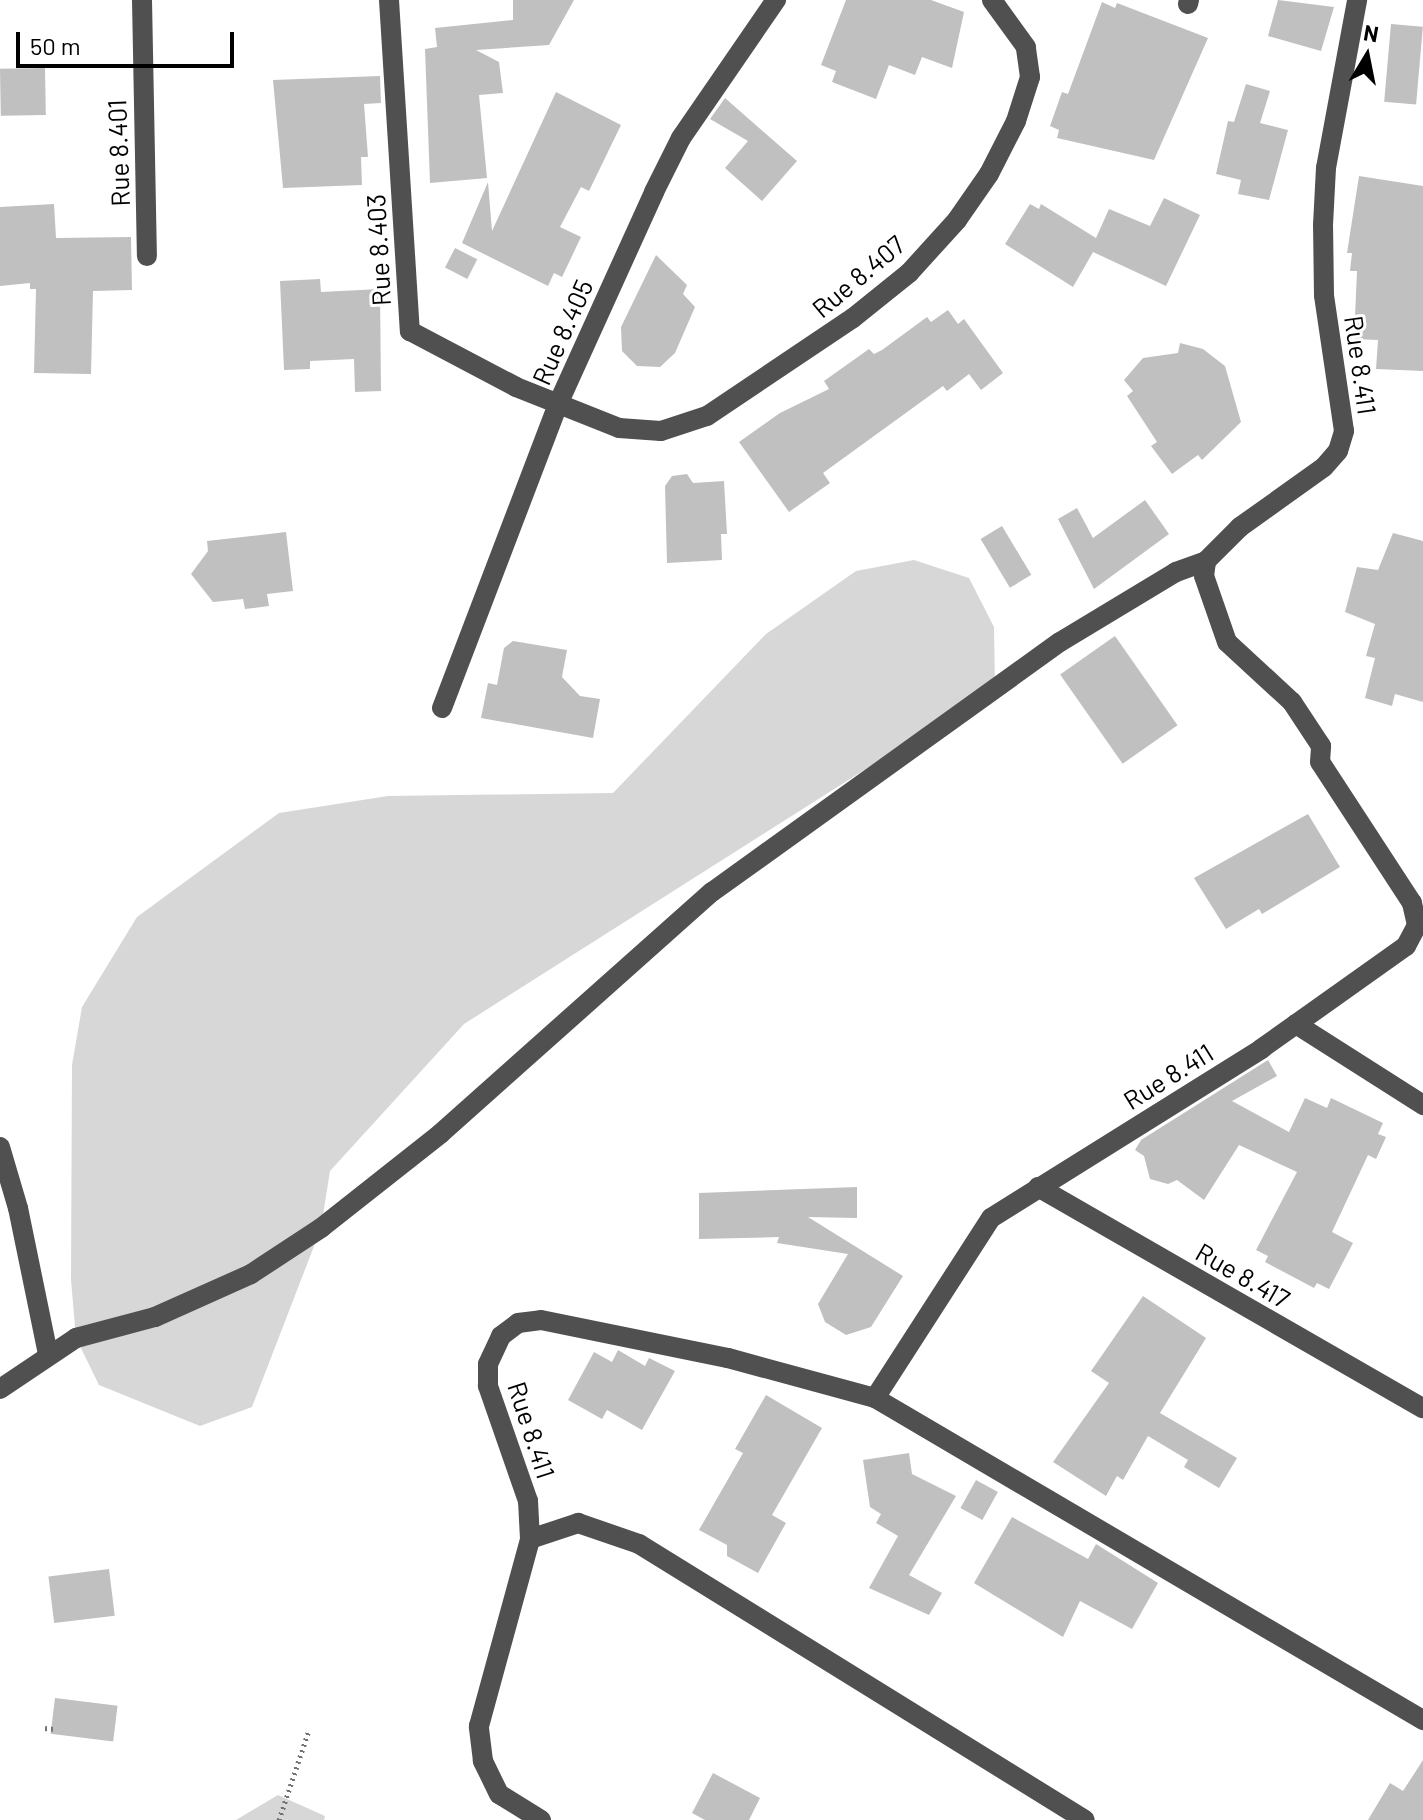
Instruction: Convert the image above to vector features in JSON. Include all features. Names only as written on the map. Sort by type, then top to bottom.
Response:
[{"type":"street","name":"Rue 8.401","points":[[142,0],[147,256]]},
{"type":"street","name":"Rue 8.403","points":[[389,0],[410,331],[468,364],[558,404]]},
{"type":"street","name":"Rue 8.405","points":[[442,708],[558,404],[681,138],[776,0]]},
{"type":"street","name":"Rue 8.407","points":[[558,404],[619,428],[661,431],[707,416],[853,318],[909,273],[957,220],[989,174],[1016,121],[1030,77],[1026,47],[992,0]]},
{"type":"street","name":"Rue 8.411","points":[[541,1820],[499,1794],[483,1761],[479,1726],[530,1539],[528,1501],[488,1386],[494,1348],[518,1323],[541,1320],[623,1335],[875,1398],[991,1218],[1296,1024],[1406,946],[1417,925],[1412,903],[1320,762],[1321,746],[1292,702],[1227,642],[1210,606],[1206,561],[1240,527],[1324,467],[1338,451],[1344,431],[1324,295],[1323,225],[1326,168],[1357,0]]},
{"type":"street","points":[[0,1389],[48,1354],[112,1325],[155,1317],[251,1274],[321,1228],[440,1134],[552,1030],[724,883],[1047,651],[1176,572],[1206,561]]},
{"type":"street","points":[[1296,1024],[1423,1105]]},
{"type":"street","points":[[0,1147],[18,1208],[48,1354]]},
{"type":"street","name":"Rue 8.417","points":[[1038,1187],[1423,1408]]},
{"type":"street","points":[[875,1398],[1423,1720]]},
{"type":"street","points":[[530,1539],[578,1523],[639,1544],[1085,1820]]},
{"type":"path","points":[[45,1728],[53,1729]]},
{"type":"path","points":[[279,1820],[309,1730]]},
{"type":"shaded area","points":[[914,560],[969,578],[994,627],[995,687],[464,1024],[330,1171],[321,1228],[252,1407],[200,1426],[99,1385],[76,1338],[71,1280],[72,1065],[82,1007],[137,917],[279,813],[388,796],[613,793],[766,634],[856,571]]},
{"type":"shaded area","points":[[278,1795],[325,1816],[324,1820],[236,1820]]},
{"type":"building","points":[[513,0],[574,0],[549,45],[476,50],[499,62],[503,93],[479,95],[487,178],[430,183],[425,49],[437,47],[435,28],[513,20]]},
{"type":"building","points":[[846,0],[931,0],[964,12],[952,68],[922,57],[915,75],[889,65],[876,99],[832,82],[836,71],[821,65]]},
{"type":"building","points":[[1278,0],[1334,7],[1321,51],[1268,36]]},
{"type":"building","points":[[1102,2],[1115,8],[1117,3],[1208,38],[1154,160],[1057,138],[1059,130],[1050,126],[1062,92],[1068,94]]},
{"type":"building","points":[[1391,24],[1423,27],[1416,104],[1384,102]]},
{"type":"building","points":[[45,68],[46,115],[1,116],[0,69]]},
{"type":"building","points":[[380,76],[381,103],[364,104],[368,157],[361,157],[362,185],[283,188],[273,80]]},
{"type":"building","points":[[1246,84],[1270,91],[1260,123],[1288,130],[1269,200],[1238,194],[1241,180],[1216,174],[1228,121],[1234,122]]},
{"type":"building","points":[[556,92],[621,125],[589,191],[581,187],[560,227],[581,237],[562,277],[554,273],[548,286],[462,243],[488,182],[492,231]]},
{"type":"building","points":[[725,98],[797,161],[762,201],[725,168],[748,141],[710,119]]},
{"type":"building","points":[[1359,176],[1423,186],[1423,371],[1376,369],[1378,340],[1354,339],[1357,271],[1350,271],[1352,253],[1347,253]]},
{"type":"building","points":[[1164,198],[1200,215],[1166,286],[1093,252],[1073,287],[1005,244],[1030,204],[1039,209],[1041,204],[1096,238],[1109,209],[1150,226]]},
{"type":"building","points":[[54,204],[56,238],[131,237],[132,290],[93,291],[91,374],[34,373],[36,289],[30,289],[30,283],[0,286],[0,207]]},
{"type":"building","points":[[455,248],[477,259],[467,279],[445,268]]},
{"type":"building","points":[[656,255],[687,285],[683,294],[695,307],[675,353],[660,367],[637,366],[622,351],[621,327]]},
{"type":"building","points":[[320,279],[321,292],[380,289],[381,391],[355,392],[354,359],[310,361],[310,369],[284,370],[280,281]]},
{"type":"building","points":[[948,310],[958,324],[964,319],[1003,373],[981,390],[969,374],[947,391],[943,386],[823,473],[830,483],[789,512],[739,442],[780,413],[829,389],[824,381],[869,349],[874,354],[927,317],[931,322]]},
{"type":"building","points":[[1180,343],[1203,349],[1225,366],[1241,422],[1202,460],[1198,455],[1172,474],[1151,446],[1157,442],[1127,396],[1133,391],[1124,380],[1143,358],[1178,353]]},
{"type":"building","points":[[687,474],[693,483],[724,481],[727,534],[721,534],[722,560],[667,563],[665,486],[672,476]]},
{"type":"building","points":[[1145,500],[1169,534],[1094,589],[1058,519],[1077,508],[1093,538]]},
{"type":"building","points":[[1002,526],[1031,575],[1010,588],[981,539]]},
{"type":"building","points":[[286,532],[293,591],[267,594],[269,606],[245,609],[243,599],[213,602],[191,574],[208,551],[207,541]]},
{"type":"building","points":[[1393,533],[1423,541],[1423,702],[1395,694],[1392,706],[1365,698],[1375,658],[1366,656],[1375,624],[1345,612],[1357,567],[1378,570]]},
{"type":"building","points":[[1115,636],[1178,725],[1123,764],[1060,674]]},
{"type":"building","points":[[513,641],[567,650],[562,677],[580,696],[600,699],[593,738],[481,718],[488,683],[497,685],[504,648]]},
{"type":"building","points":[[1308,814],[1340,867],[1262,914],[1259,909],[1226,929],[1194,878]]},
{"type":"building","points":[[1268,1060],[1277,1076],[1232,1101],[1289,1132],[1305,1098],[1327,1108],[1331,1098],[1383,1123],[1378,1134],[1386,1137],[1376,1159],[1368,1155],[1332,1232],[1353,1243],[1329,1289],[1317,1283],[1314,1288],[1265,1262],[1268,1256],[1256,1250],[1297,1172],[1239,1145],[1204,1200],[1177,1180],[1168,1184],[1150,1179],[1144,1156],[1135,1150],[1141,1140]]},
{"type":"building","points":[[857,1187],[857,1218],[808,1217],[903,1276],[871,1327],[846,1335],[825,1322],[818,1304],[848,1254],[777,1243],[779,1237],[699,1239],[699,1193]]},
{"type":"building","points":[[1143,1296],[1206,1338],[1160,1413],[1237,1458],[1219,1488],[1184,1467],[1188,1460],[1148,1436],[1123,1480],[1117,1476],[1106,1496],[1053,1462],[1109,1383],[1091,1371]]},
{"type":"building","points":[[618,1350],[645,1366],[649,1358],[675,1371],[642,1430],[607,1410],[602,1419],[568,1400],[594,1352],[612,1362]]},
{"type":"building","points":[[766,1395],[822,1428],[772,1515],[786,1523],[758,1573],[727,1556],[727,1545],[699,1530],[743,1453],[735,1449]]},
{"type":"building","points":[[909,1453],[912,1474],[956,1496],[909,1575],[942,1593],[929,1615],[869,1588],[898,1536],[876,1523],[881,1514],[870,1507],[863,1460]]},
{"type":"building","points":[[976,1480],[998,1492],[982,1520],[960,1508]]},
{"type":"building","points":[[1012,1517],[1088,1559],[1096,1544],[1158,1583],[1132,1629],[1080,1601],[1063,1637],[974,1583]]},
{"type":"building","points":[[109,1569],[115,1616],[54,1623],[48,1576]]},
{"type":"building","points":[[55,1698],[118,1706],[113,1741],[51,1734]]},
{"type":"building","points":[[1423,1760],[1423,1820],[1368,1820],[1390,1783],[1403,1791]]},
{"type":"building","points":[[713,1773],[760,1798],[749,1820],[705,1820],[692,1813]]}]
